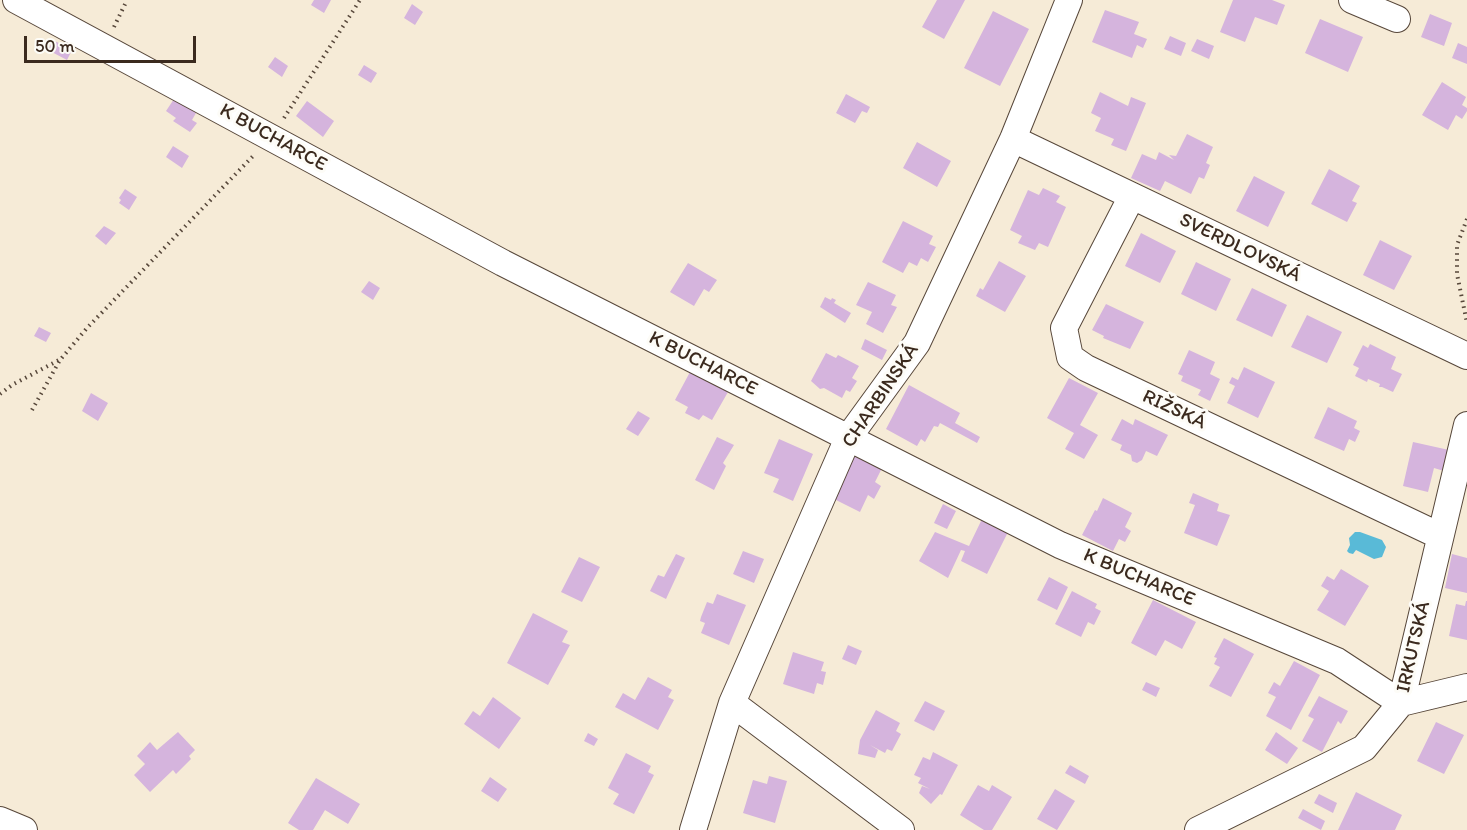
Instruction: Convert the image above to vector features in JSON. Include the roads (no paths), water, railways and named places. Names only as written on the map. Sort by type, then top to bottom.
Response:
[{"type":"street","name":"K BUCHARCE","points":[[16,0],[504,263],[848,438],[1060,545],[1337,661],[1401,703]]},
{"type":"street","name":"CHARBINSKÁ","points":[[693,830],[732,703],[848,438],[917,343],[1013,140],[1069,0]]},
{"type":"street","points":[[1352,0],[1397,19]]},
{"type":"street","name":"SVERDLOVSKÁ","points":[[1013,140],[1467,356]]},
{"type":"street","name":"RIŽSKÁ","points":[[1132,196],[1064,328],[1070,357],[1086,368],[1440,536]]},
{"type":"street","name":"IRKUTSKÁ","points":[[1198,830],[1364,748],[1401,703],[1467,425]]},
{"type":"street","points":[[1401,703],[1467,687]]},
{"type":"street","points":[[732,703],[901,830]]},
{"type":"street","points":[[0,820],[24,830]]},
{"type":"water","points":[[1355,532],[1382,540],[1386,547],[1382,557],[1374,559],[1356,550],[1353,554],[1349,553],[1347,551],[1350,545],[1349,538]]}]
